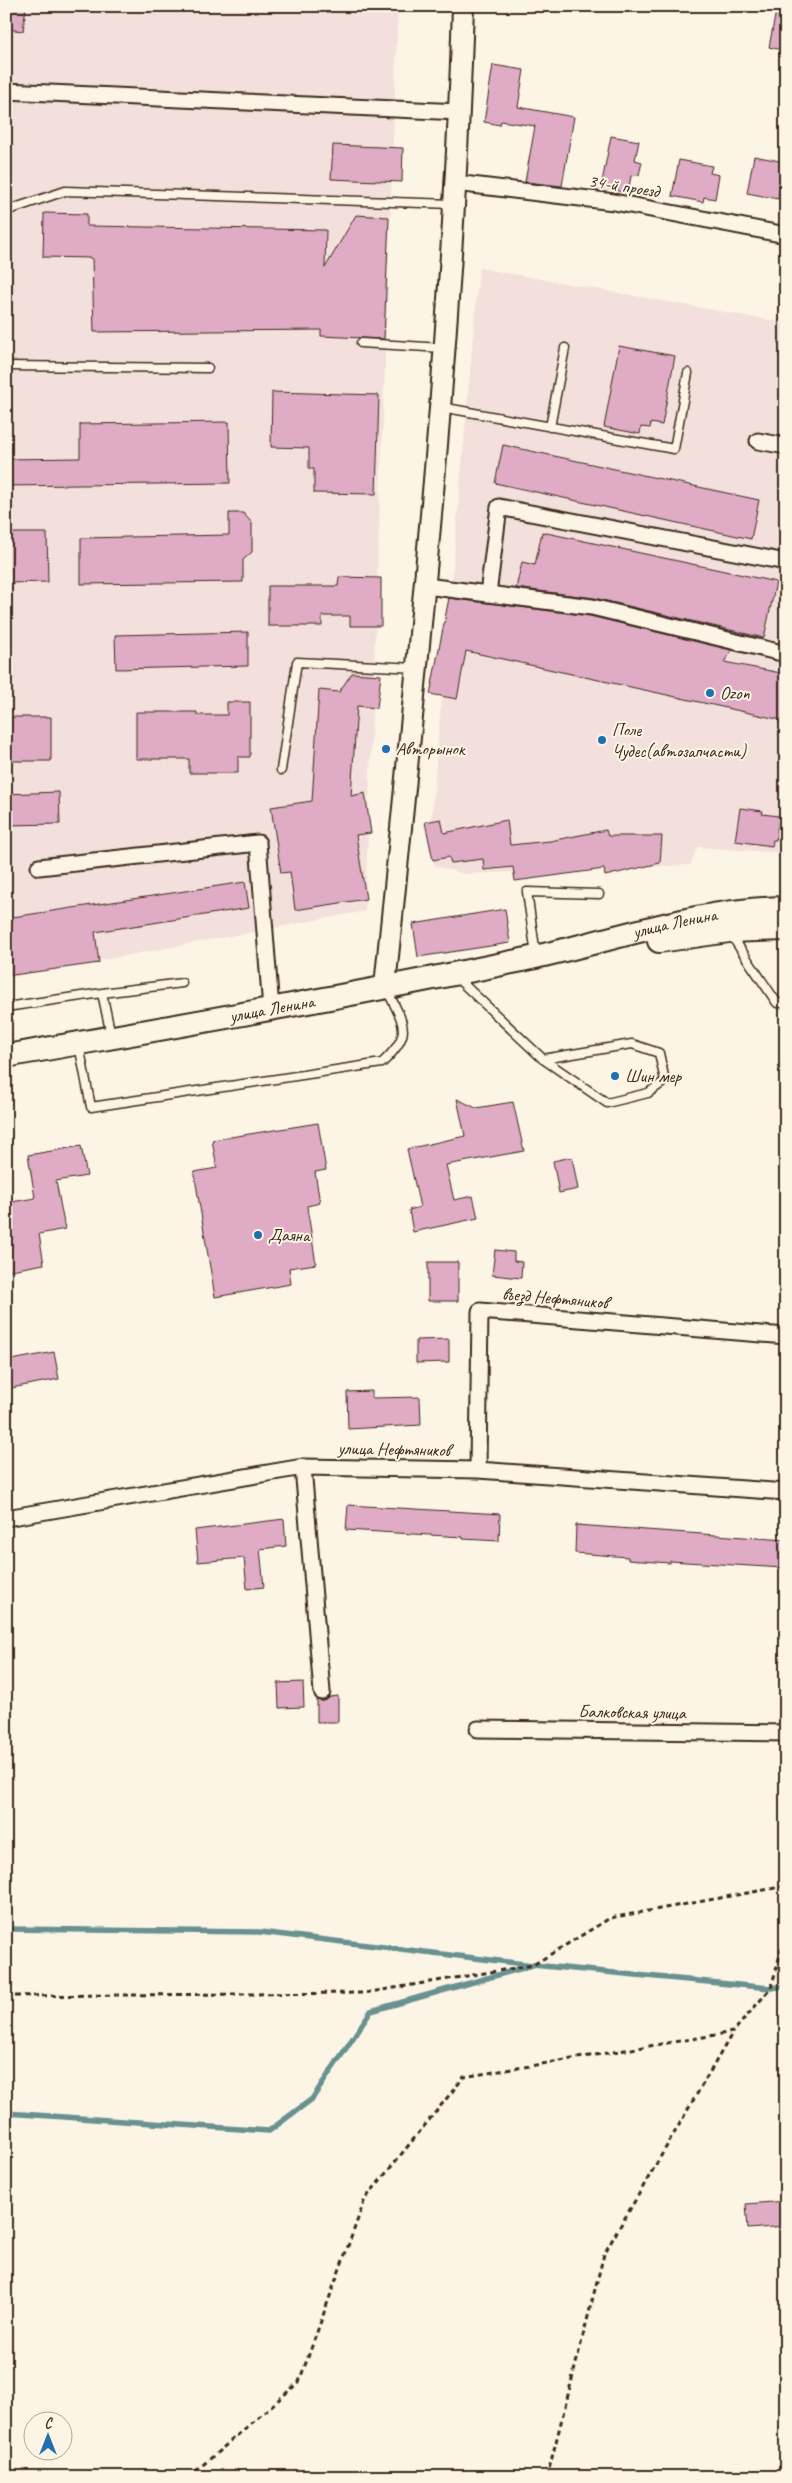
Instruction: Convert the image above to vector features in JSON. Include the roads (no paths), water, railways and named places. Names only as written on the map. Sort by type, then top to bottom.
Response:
[{"type":"main road","name":"улица Ленина","points":[[6,1056],[453,974],[536,957],[718,913],[786,908]]},
{"type":"main road","name":"улица Ленина","points":[[536,957],[729,931],[786,929]]},
{"type":"street","points":[[385,986],[426,586],[460,112],[463,6]]},
{"type":"street","points":[[6,91],[460,112]]},
{"type":"street","name":"34-й проезд","points":[[455,183],[614,202],[786,235]]},
{"type":"street","points":[[758,441],[786,446]]},
{"type":"street","points":[[488,594],[498,507],[786,562]]},
{"type":"street","points":[[426,586],[592,607],[786,654]]},
{"type":"street","points":[[39,867],[258,843],[270,1009]]},
{"type":"street","name":"въезд Нефтяников","points":[[478,1470],[480,1311],[786,1336]]},
{"type":"street","points":[[303,1467],[322,1692]]},
{"type":"street","name":"улица Нефтяников","points":[[6,1518],[303,1467],[478,1470],[786,1492]]},
{"type":"street","name":"Балковская улица","points":[[478,1729],[786,1733]]},
{"type":"lane","points":[[6,211],[65,191],[453,204]]},
{"type":"lane","points":[[361,343],[443,348]]},
{"type":"lane","points":[[550,427],[565,348]]},
{"type":"lane","points":[[6,366],[208,368]]},
{"type":"lane","points":[[439,407],[674,449],[688,373]]},
{"type":"lane","points":[[281,770],[296,662],[418,668]]},
{"type":"lane","points":[[536,957],[527,892],[599,894]]},
{"type":"lane","points":[[729,931],[777,1003],[786,1003]]},
{"type":"lane","points":[[453,974],[543,1059],[607,1103],[648,1093],[666,1081],[659,1053],[632,1044],[543,1059]]},
{"type":"lane","points":[[6,1007],[182,983]]},
{"type":"lane","points":[[79,1043],[91,1108],[382,1063],[399,1047],[404,1025],[385,986]]},
{"type":"lane","points":[[102,993],[112,1037]]},
{"type":"waterway","points":[[6,1929],[260,1932],[533,1965],[771,1988],[786,1986]]},
{"type":"waterway","points":[[6,2113],[269,2131],[312,2099],[371,2011],[530,1966]]},
{"type":"place","name":"Ozon","points":[[710,693]]},
{"type":"place","name":"Поле Чудес(автозапчасти)","points":[[602,740]]},
{"type":"place","name":"Авторынок","points":[[386,749]]},
{"type":"place","name":"Шин мер","points":[[615,1076]]},
{"type":"place","name":"Даяна","points":[[258,1235]]}]
